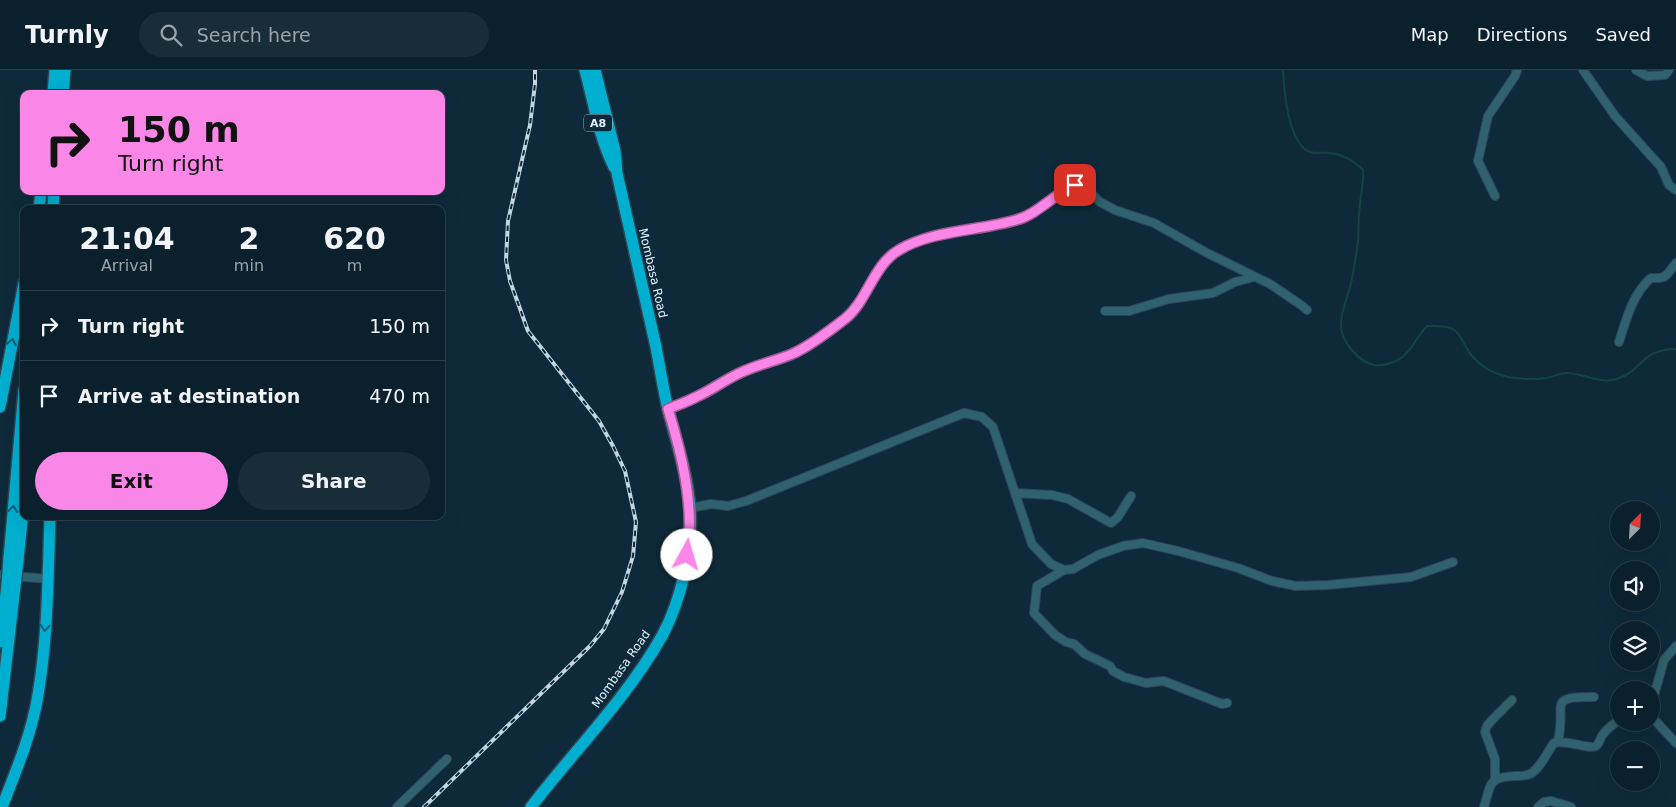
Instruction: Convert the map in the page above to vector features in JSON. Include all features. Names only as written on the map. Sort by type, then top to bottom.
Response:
[{"type":"highway","points":[[54,90],[56,70]]},
{"type":"highway","points":[[63,90],[65,70]]},
{"type":"highway","name":"Mombasa Road","points":[[585,70],[605,147],[617,173]]},
{"type":"highway","name":"Mombasa Road","points":[[531,807],[638,673],[662,636],[682,584],[690,540],[690,508],[617,173],[615,151],[595,70]]},
{"type":"highway","points":[[0,408],[20,304]]},
{"type":"highway","points":[[14,559],[20,458]]},
{"type":"highway","points":[[0,642],[7,582],[14,559],[21,520]]},
{"type":"highway","points":[[2,807],[23,752],[38,696],[44,652],[49,579],[50,520]]},
{"type":"highway","points":[[0,716],[7,582]]},
{"type":"street","points":[[1495,196],[1478,161],[1488,116],[1515,76],[1517,70]]},
{"type":"street","points":[[1583,70],[1615,116],[1660,167],[1669,185],[1676,190]]},
{"type":"street","points":[[1636,70],[1647,76],[1665,75],[1669,70]]},
{"type":"street","points":[[668,409],[695,398],[750,368],[791,354],[805,347],[847,318],[858,306],[870,284],[890,256],[899,250],[914,242],[935,236],[997,226],[1019,219],[1075,185],[1082,187],[1100,202],[1115,210],[1154,223],[1207,253],[1270,284],[1307,310]]},
{"type":"street","points":[[1619,342],[1630,309],[1644,284],[1651,278],[1661,279],[1667,276],[1676,263]]},
{"type":"street","points":[[1104,311],[1130,311],[1169,299],[1213,293],[1235,282],[1254,277]]},
{"type":"street","points":[[690,508],[711,504],[728,506],[746,501],[964,413],[982,417],[993,427],[1032,544],[1051,564],[1064,570]]},
{"type":"street","points":[[1015,493],[1052,495],[1068,499],[1111,523],[1118,517],[1131,496]]},
{"type":"street","points":[[1227,703],[1222,704],[1164,681],[1146,683],[1124,677],[1113,671],[1110,666],[1085,654],[1074,644],[1066,642],[1055,635],[1034,614],[1037,586],[1064,570],[1073,569],[1098,555],[1123,546],[1143,543],[1178,551],[1238,568],[1272,581],[1296,586],[1411,576],[1453,562]]},
{"type":"street","points":[[7,582],[49,579]]},
{"type":"street","points":[[1658,681],[1664,660],[1676,646]]},
{"type":"street","points":[[1558,741],[1562,720],[1561,703],[1565,699],[1574,697],[1594,697]]},
{"type":"street","points":[[1495,779],[1495,759],[1485,732],[1492,720],[1512,700]]},
{"type":"street","points":[[1660,726],[1676,743]]},
{"type":"street","points":[[1484,807],[1491,784],[1495,779],[1530,774],[1536,769],[1554,743],[1558,741],[1595,747],[1603,733],[1610,727]]},
{"type":"street","points":[[397,807],[447,759]]},
{"type":"street","points":[[1538,807],[1544,802],[1551,801],[1571,807]]},
{"type":"waterway","points":[[1283,70],[1292,128],[1303,147],[1312,153],[1329,153],[1343,156],[1363,170],[1358,242],[1350,288],[1341,319],[1342,330],[1347,343],[1363,360],[1375,365],[1387,364],[1398,360],[1403,357],[1427,326],[1443,326],[1453,329],[1474,358],[1484,366],[1502,375],[1517,378],[1541,379],[1565,373],[1599,380],[1617,379],[1632,371],[1649,356],[1664,350],[1676,349]]},
{"type":"railway","points":[[424,807],[590,646],[604,629],[622,592],[633,556],[636,522],[625,471],[599,421],[528,331],[510,281],[506,260],[508,221],[530,125],[535,70]]},
{"type":"route","points":[[687,555],[690,540],[690,508],[673,424],[668,409],[695,398],[750,368],[791,354],[805,347],[847,318],[858,306],[870,284],[890,256],[899,250],[914,242],[935,236],[997,226],[1019,219],[1075,185]]}]
